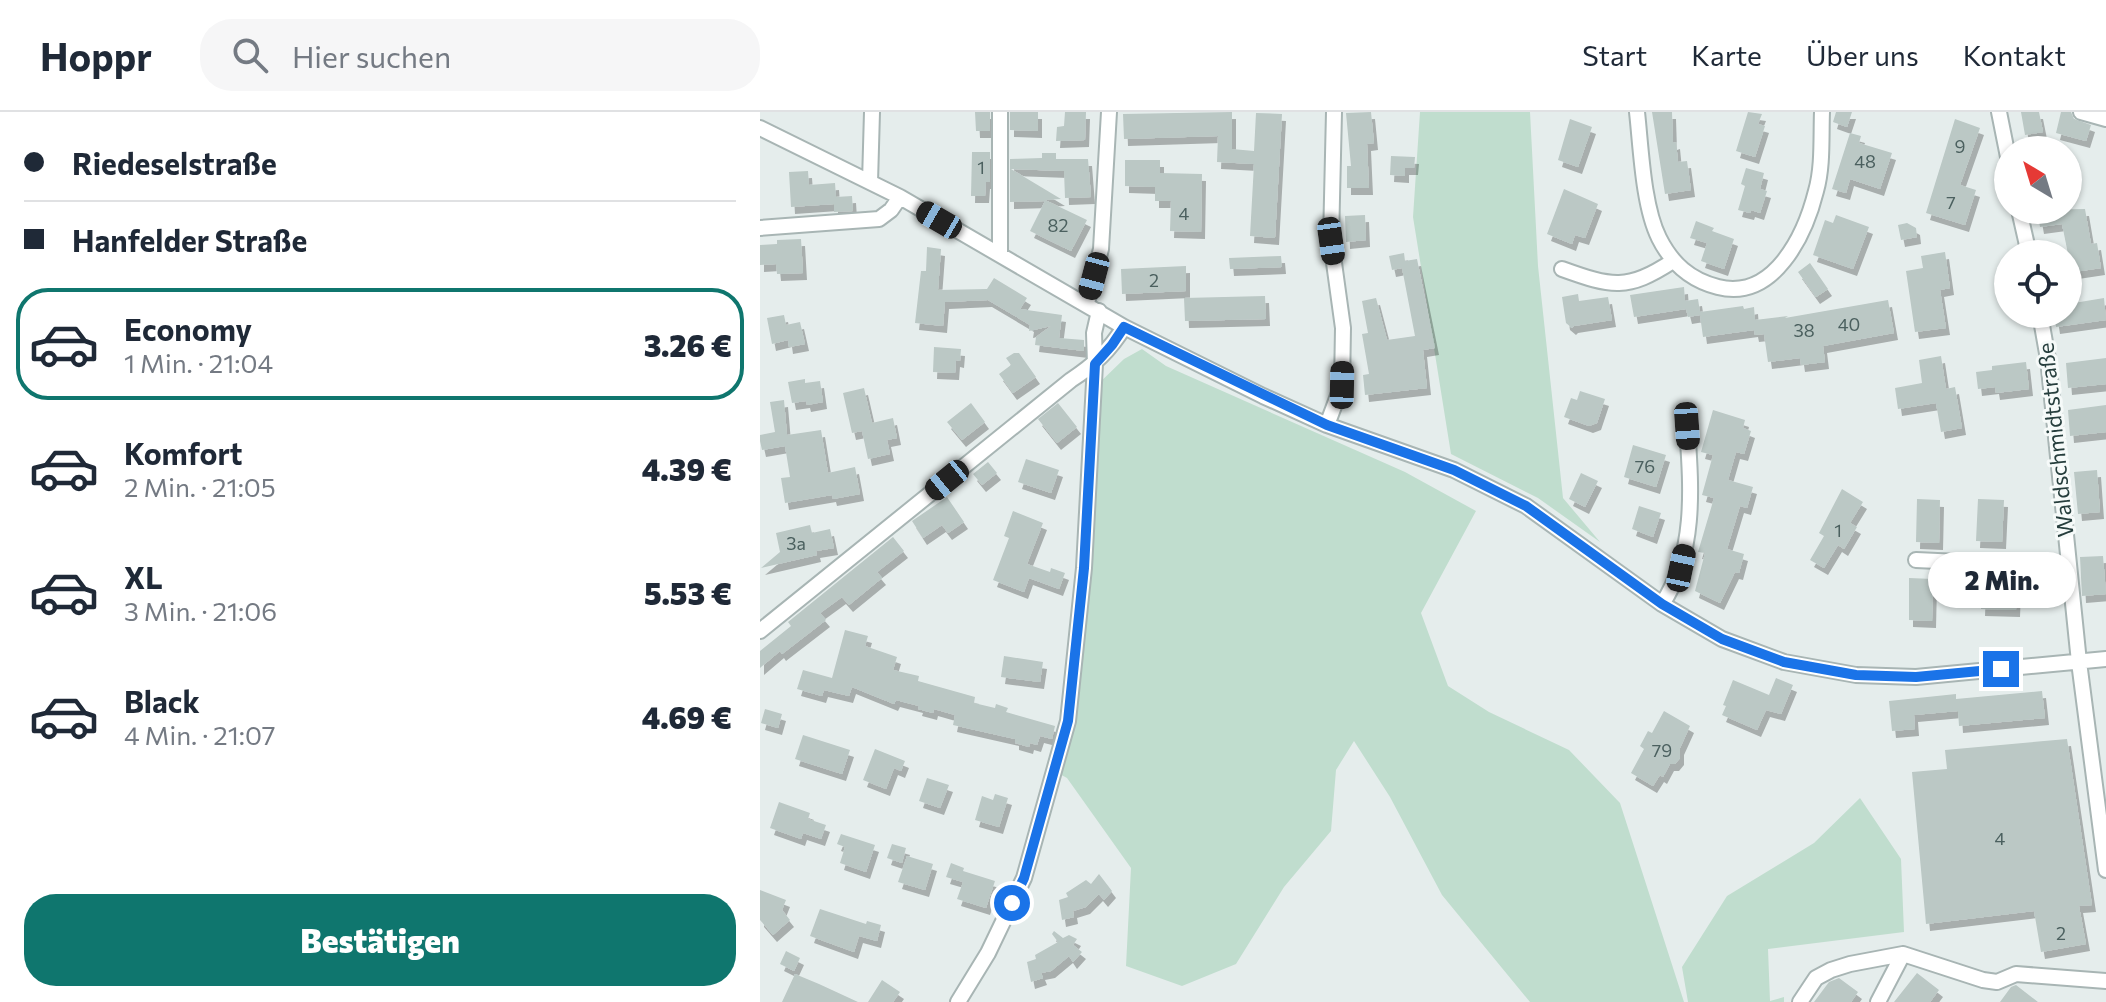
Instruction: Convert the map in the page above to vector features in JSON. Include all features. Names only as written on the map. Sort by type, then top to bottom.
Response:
[{"type":"street","points":[[870,182],[872,112]]},
{"type":"street","points":[[1000,112],[1000,255]]},
{"type":"street","points":[[958,1002],[988,953],[1024,878],[1068,721],[1084,568],[1095,364],[1093,307],[1101,249],[1109,112]]},
{"type":"street","points":[[1327,425],[1342,385],[1343,328],[1331,241],[1334,112]]},
{"type":"street","points":[[1637,112],[1647,190],[1658,236],[1673,261],[1688,276],[1726,289],[1748,287],[1769,276],[1790,256],[1805,226],[1817,189],[1822,112]]},
{"type":"street","points":[[1999,112],[2004,136]]},
{"type":"street","points":[[2081,112],[2106,119]]},
{"type":"street","points":[[760,128],[900,197],[1124,327],[1327,425],[1454,470],[1526,506],[1662,604],[1722,639],[1784,662],[1856,675],[1916,677],[2106,659]]},
{"type":"street","points":[[760,228],[879,219],[891,210],[900,197]]},
{"type":"street","points":[[1562,269],[1599,282],[1618,284],[1647,278],[1673,261]]},
{"type":"street","points":[[760,631],[1071,380],[1095,364],[1124,327]]},
{"type":"street","name":"Waldschmidtstraße","points":[[2042,328],[2079,662],[2106,870]]},
{"type":"street","points":[[1662,604],[1681,568],[1686,540],[1692,490],[1687,426]]},
{"type":"street","points":[[1916,560],[2069,567]]},
{"type":"street","points":[[1800,1002],[1816,978],[1831,970],[1903,954],[1997,982],[2016,974],[2106,981]]},
{"type":"street","points":[[1878,1002],[1903,954]]},
{"type":"green space","points":[[1420,112],[1530,112],[1538,266],[1563,498],[1600,542],[1538,498],[1451,454],[1413,217]]},
{"type":"green space","points":[[1142,349],[1166,366],[1405,472],[1476,511],[1421,613],[1448,686],[1489,712],[1569,750],[1620,803],[1684,1002],[1530,1002],[1442,895],[1390,797],[1354,741],[1336,770],[1331,831],[1284,887],[1236,964],[1182,986],[1126,966],[1131,868],[1067,778],[1054,771],[1084,568],[1093,389],[1124,359]]},
{"type":"green space","points":[[1860,798],[1901,859],[1904,932],[1768,949],[1770,1001],[1784,997],[1784,1002],[1688,1002],[1682,967],[1727,896],[1814,843]]},
{"type":"building","points":[[975,112],[990,112],[990,131],[976,131]]},
{"type":"building","points":[[1010,112],[1038,112],[1038,131],[1010,130]]},
{"type":"building","points":[[1065,112],[1086,112],[1085,140],[1056,141],[1057,127],[1064,126]]},
{"type":"building","points":[[1232,112],[1232,149],[1254,151],[1256,113],[1282,114],[1275,238],[1250,236],[1254,164],[1217,162],[1218,136],[1124,139],[1123,114]]},
{"type":"building","points":[[1371,112],[1374,143],[1367,144],[1369,188],[1347,188],[1347,166],[1351,166],[1346,113]]},
{"type":"building","points":[[1652,112],[1672,112],[1673,143],[1676,142],[1678,162],[1687,161],[1691,190],[1665,194]]},
{"type":"building","points":[[1748,112],[1762,114],[1758,124],[1765,126],[1755,157],[1736,151]]},
{"type":"building","points":[[1836,112],[1852,112],[1847,127],[1833,122]]},
{"type":"building","points":[[2021,112],[2039,112],[2043,132],[2025,135]]},
{"type":"building","points":[[2061,112],[2071,112],[2074,119],[2091,125],[2086,141],[2082,140],[2082,136],[2056,133]]},
{"type":"building","points":[[1570,119],[1592,127],[1578,167],[1558,160]]},
{"type":"building","points":[[1955,119],[1980,128],[1960,185],[1976,190],[1965,225],[1926,213]]},
{"type":"building","points":[[1850,133],[1861,136],[1859,143],[1892,153],[1880,189],[1850,179],[1846,193],[1832,189]]},
{"type":"building","points":[[972,152],[990,152],[990,182],[986,182],[985,196],[971,196]]},
{"type":"building","points":[[1042,153],[1056,153],[1056,159],[1088,159],[1091,197],[1065,198],[1064,171],[1011,169],[1061,199],[1045,200],[1087,220],[1071,251],[1030,231],[1045,201],[1010,202],[1010,159],[1042,158]]},
{"type":"building","points":[[1391,156],[1415,157],[1414,168],[1405,168],[1405,176],[1390,175]]},
{"type":"building","points":[[1125,160],[1160,160],[1160,173],[1202,174],[1201,232],[1170,231],[1171,201],[1155,201],[1155,187],[1125,186]]},
{"type":"building","points":[[1746,168],[1764,173],[1760,189],[1767,191],[1760,213],[1738,210]]},
{"type":"building","points":[[808,171],[809,185],[835,183],[836,197],[852,196],[853,211],[834,212],[834,204],[791,207],[789,172]]},
{"type":"building","points":[[1564,189],[1598,204],[1585,238],[1575,235],[1572,244],[1547,234]]},
{"type":"building","points":[[2082,209],[2085,209],[2091,244],[2097,243],[2101,268],[2082,271],[2082,240],[2065,240],[2062,224],[2082,224]]},
{"type":"building","points":[[1365,215],[1366,240],[1346,242],[1345,216]]},
{"type":"building","points":[[1836,215],[1869,227],[1853,269],[1813,255],[1825,220],[1833,223]]},
{"type":"building","points":[[1696,221],[1734,239],[1724,269],[1701,261],[1707,243],[1690,238]]},
{"type":"building","points":[[1907,223],[1916,228],[1917,237],[1901,240],[1898,225]]},
{"type":"building","points":[[801,239],[803,273],[777,274],[776,264],[760,265],[760,245],[777,244],[777,240]]},
{"type":"building","points":[[927,247],[941,249],[938,290],[987,289],[994,278],[1027,298],[1020,309],[1062,315],[1059,338],[1084,340],[1084,351],[1035,345],[1036,337],[1051,326],[1029,331],[1030,325],[988,300],[945,302],[943,326],[915,323],[921,271],[926,271]]},
{"type":"building","points":[[1945,252],[1950,288],[1940,290],[1946,328],[1915,332],[1906,271],[1923,268],[1921,256]]},
{"type":"building","points":[[1404,253],[1405,261],[1417,259],[1435,348],[1423,350],[1427,388],[1365,395],[1363,375],[1369,374],[1362,334],[1368,333],[1362,301],[1376,298],[1387,340],[1415,336],[1402,268],[1392,270],[1389,256]]},
{"type":"building","points":[[1281,256],[1282,267],[1230,269],[1229,258]]},
{"type":"building","points":[[1810,263],[1828,289],[1816,297],[1798,272]]},
{"type":"building","points":[[1186,266],[1186,291],[1122,294],[1121,269]]},
{"type":"building","points":[[1684,287],[1685,301],[1698,299],[1700,312],[1754,307],[1755,320],[1788,316],[1785,318],[1888,300],[1894,333],[1823,346],[1825,362],[1801,365],[1800,358],[1768,362],[1764,334],[1755,335],[1754,330],[1703,337],[1700,315],[1688,317],[1686,309],[1634,317],[1630,295]]},
{"type":"building","points":[[1578,294],[1579,301],[1608,297],[1612,320],[1572,328],[1566,323],[1562,297]]},
{"type":"building","points":[[1265,296],[1266,319],[1185,321],[1184,298]]},
{"type":"building","points":[[2104,298],[2106,320],[2082,323],[2082,302]]},
{"type":"building","points":[[784,315],[786,325],[800,322],[805,344],[789,347],[788,340],[772,344],[767,318]]},
{"type":"building","points":[[934,347],[961,349],[955,373],[933,372]]},
{"type":"building","points":[[1019,353],[1036,377],[1013,393],[999,374],[1011,365],[1006,358]]},
{"type":"building","points":[[1941,356],[1946,389],[1955,387],[1962,428],[1941,432],[1936,403],[1898,409],[1895,388],[1922,383],[1919,360]]},
{"type":"building","points":[[2106,358],[2106,384],[2068,388],[2066,363]]},
{"type":"building","points":[[2026,362],[2029,389],[1996,393],[1995,387],[1978,389],[1976,372],[1992,370],[1992,366]]},
{"type":"building","points":[[805,379],[805,383],[820,381],[823,402],[807,405],[806,401],[792,403],[788,382]]},
{"type":"building","points":[[864,388],[872,423],[893,418],[897,438],[887,440],[890,454],[868,459],[862,431],[852,433],[843,393]]},
{"type":"building","points":[[1580,391],[1605,399],[1597,423],[1589,426],[1564,417],[1571,398],[1577,400]]},
{"type":"building","points":[[784,400],[787,435],[821,430],[828,473],[855,467],[860,494],[785,503],[781,478],[790,477],[785,446],[762,450],[760,441],[760,435],[775,432],[770,402]]},
{"type":"building","points":[[971,403],[985,422],[962,440],[947,422]]},
{"type":"building","points":[[1058,403],[1077,427],[1057,443],[1038,419]]},
{"type":"building","points":[[2106,405],[2106,432],[2070,436],[2068,410]]},
{"type":"building","points":[[1713,410],[1745,420],[1743,428],[1751,431],[1744,454],[1736,452],[1728,480],[1753,487],[1747,508],[1740,506],[1727,549],[1744,554],[1739,573],[1735,572],[1720,603],[1695,591],[1705,553],[1698,552],[1714,498],[1702,495],[1713,455],[1701,452]]},
{"type":"building","points":[[1633,445],[1666,455],[1656,487],[1624,477]]},
{"type":"building","points":[[1026,459],[1059,470],[1051,493],[1018,482]]},
{"type":"building","points":[[988,462],[997,473],[982,485],[973,474]]},
{"type":"building","points":[[2097,470],[2100,512],[2078,514],[2074,472]]},
{"type":"building","points":[[1581,473],[1598,481],[1585,507],[1569,499]]},
{"type":"building","points":[[1842,489],[1863,502],[1850,523],[1857,527],[1844,549],[1838,545],[1824,568],[1810,560],[1824,536],[1819,533]]},
{"type":"building","points":[[947,497],[964,522],[948,533],[942,525],[923,538],[912,521]]},
{"type":"building","points":[[1917,499],[1940,500],[1939,543],[1916,542]]},
{"type":"building","points":[[1978,499],[2004,500],[2002,542],[1976,541]]},
{"type":"building","points":[[1639,506],[1661,513],[1653,537],[1632,529]]},
{"type":"building","points":[[1013,511],[1043,523],[1027,564],[1050,572],[1051,568],[1065,573],[1059,589],[1029,578],[1024,592],[993,580],[1009,538],[1004,536]]},
{"type":"building","points":[[810,525],[812,533],[830,529],[834,548],[761,568],[780,552],[776,533]]},
{"type":"building","points":[[893,537],[904,551],[877,572],[882,578],[849,605],[842,597],[820,613],[826,620],[760,668],[760,651],[791,626],[788,622]]},
{"type":"building","points":[[2103,556],[2106,594],[2082,596],[2080,557]]},
{"type":"building","points":[[1909,578],[1933,579],[1932,621],[1909,620]]},
{"type":"building","points":[[1982,583],[2017,584],[2016,610],[1981,609]]},
{"type":"building","points":[[845,630],[868,636],[865,646],[897,657],[893,670],[919,676],[918,681],[975,697],[974,703],[995,708],[996,704],[1008,708],[1006,712],[1055,726],[1052,739],[1040,736],[1037,745],[1030,743],[1029,747],[1015,743],[1015,739],[953,725],[955,715],[934,709],[933,713],[896,700],[894,704],[852,687],[849,696],[824,690],[822,696],[797,689],[803,670],[832,678]]},
{"type":"building","points":[[1004,656],[1043,662],[1040,682],[1001,677]]},
{"type":"building","points":[[1776,678],[1793,685],[1781,714],[1766,710],[1757,730],[1722,715],[1733,680],[1769,695]]},
{"type":"building","points":[[2042,691],[2045,718],[1959,726],[1958,711],[1914,715],[1915,729],[1892,731],[1889,701],[1956,694],[1956,699]]},
{"type":"building","points":[[765,709],[782,714],[778,728],[761,723]]},
{"type":"building","points":[[1664,711],[1690,726],[1680,748],[1680,758],[1675,764],[1670,764],[1663,777],[1660,775],[1653,786],[1631,773],[1644,749],[1640,746],[1648,731],[1652,733]]},
{"type":"building","points":[[803,735],[850,750],[842,774],[795,759]]},
{"type":"building","points":[[2067,739],[2092,905],[2079,906],[2086,944],[2041,952],[2034,911],[1926,924],[1912,772],[1947,769],[1945,750]]},
{"type":"building","points":[[875,749],[905,761],[901,771],[894,768],[886,789],[863,780]]},
{"type":"building","points":[[927,778],[949,785],[940,808],[919,801]]},
{"type":"building","points":[[995,794],[1008,798],[999,827],[975,820],[982,796],[993,800]]},
{"type":"building","points":[[779,802],[810,813],[808,819],[826,825],[821,839],[803,833],[801,839],[770,828]]},
{"type":"building","points":[[841,834],[875,845],[866,872],[840,863],[845,847],[837,844]]},
{"type":"building","points":[[892,844],[906,848],[902,863],[887,858]]},
{"type":"building","points":[[907,856],[933,864],[925,890],[898,882]]},
{"type":"building","points":[[951,863],[964,868],[963,871],[995,881],[986,908],[957,899],[963,882],[946,877]]},
{"type":"building","points":[[1099,874],[1112,891],[1104,900],[1099,894],[1086,907],[1073,911],[1074,917],[1062,920],[1059,900],[1068,897],[1066,893],[1086,880],[1091,884]]},
{"type":"building","points":[[760,890],[786,900],[782,910],[790,920],[773,935],[760,920]]},
{"type":"building","points":[[820,909],[866,924],[867,921],[881,925],[877,941],[859,936],[854,952],[810,936]]},
{"type":"building","points":[[1054,931],[1063,938],[1069,935],[1077,939],[1073,945],[1082,952],[1073,962],[1069,956],[1051,971],[1041,973],[1043,978],[1031,982],[1027,962],[1058,942],[1052,934]]},
{"type":"building","points":[[786,951],[800,958],[794,971],[780,964]]},
{"type":"building","points":[[1917,973],[1939,990],[1930,1002],[1894,1002]]},
{"type":"building","points":[[795,974],[819,984],[858,1002],[782,1002]]},
{"type":"building","points":[[1839,978],[1858,992],[1851,1002],[1814,1002],[1829,982]]},
{"type":"building","points":[[882,980],[900,992],[893,1002],[868,1002]]},
{"type":"building","points":[[2016,985],[2038,1002],[2000,1002]]},
{"type":"route","points":[[1012,903],[1024,878],[1068,721],[1084,568],[1095,364],[1124,327],[1327,425],[1454,470],[1526,506],[1662,604],[1722,639],[1784,662],[1856,675],[1916,677],[2001,669]]}]
